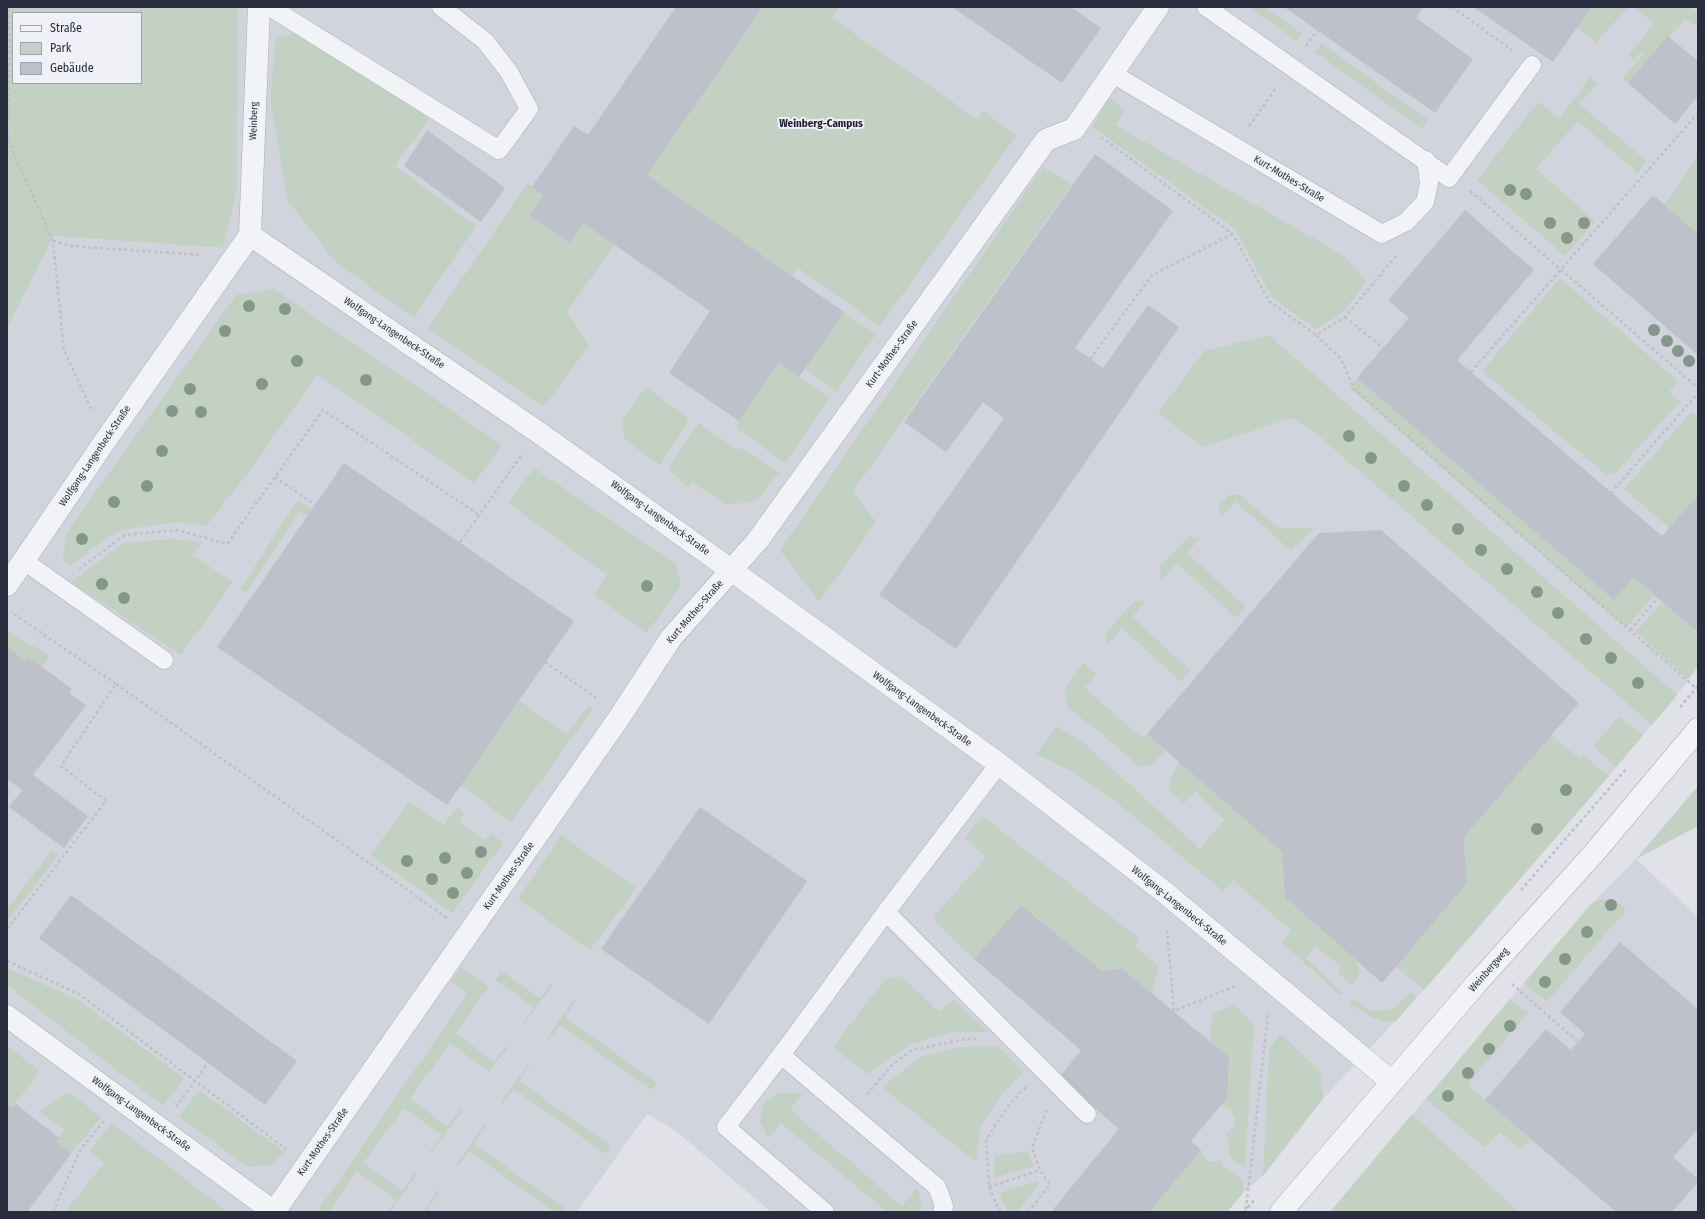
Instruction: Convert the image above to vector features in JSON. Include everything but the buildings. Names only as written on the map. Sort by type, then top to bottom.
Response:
[{"type":"street","name":"Weinberg","points":[[250,235],[259,7]]},
{"type":"street","name":"Kurt-Mothes-Straße","points":[[274,1212],[621,715],[671,638],[758,540],[1046,140],[1074,129],[1158,7]]},
{"type":"street","name":"Wolfgang-Langenbeck-Straße","points":[[7,585],[227,265],[250,235],[538,432],[999,764],[1163,892],[1392,1082]]},
{"type":"street","name":"Weinbergweg","points":[[1281,1212],[1392,1082],[1594,852],[1698,729]]},
{"type":"street","name":"Wolfgang-Langenbeck-Straße","points":[[7,1016],[274,1212]]},
{"type":"lane","points":[[270,7],[499,150],[529,109],[509,72],[485,41],[442,7]]},
{"type":"lane","points":[[1206,7],[1450,178],[1532,65]]},
{"type":"lane","name":"Kurt-Mothes-Straße","points":[[1113,74],[1382,234],[1406,222],[1425,202],[1429,183],[1426,160]]},
{"type":"lane","points":[[24,561],[164,660]]},
{"type":"lane","points":[[825,1212],[726,1127],[886,912],[999,764]]},
{"type":"lane","points":[[886,912],[1087,1114]]},
{"type":"lane","points":[[781,1055],[937,1187],[944,1206],[942,1212]]},
{"type":"path","points":[[7,156],[10,49],[9,7]]},
{"type":"path","points":[[1452,7],[1532,65]]},
{"type":"path","points":[[1235,146],[1290,66]]},
{"type":"path","points":[[1471,372],[1698,113]]},
{"type":"path","points":[[1079,121],[1233,234],[1269,301],[1316,335],[1341,359],[1354,389],[1697,687]]},
{"type":"path","points":[[8,140],[53,241],[64,350],[105,441]]},
{"type":"path","points":[[1450,178],[1473,193],[1698,388]]},
{"type":"path","points":[[1090,359],[1152,275],[1233,234]]},
{"type":"path","points":[[53,241],[84,247],[202,255],[227,265]]},
{"type":"path","points":[[1316,335],[1345,317],[1371,286]]},
{"type":"path","points":[[1345,317],[1384,348]]},
{"type":"path","points":[[1611,492],[1698,393]]},
{"type":"path","points":[[58,585],[125,535],[178,530],[227,544],[323,410],[479,515]]},
{"type":"path","points":[[460,542],[538,432]]},
{"type":"path","points":[[275,477],[315,505]]},
{"type":"path","points":[[1630,630],[1658,598]]},
{"type":"path","points":[[7,609],[469,933]]},
{"type":"path","points":[[545,662],[621,715]]},
{"type":"path","points":[[7,929],[106,801],[61,766],[116,684]]},
{"type":"path","points":[[1163,892],[1174,1011],[1268,978],[1246,1212]]},
{"type":"path","points":[[7,961],[79,994],[308,1165]]},
{"type":"path","points":[[1511,983],[1578,1042]]},
{"type":"path","points":[[851,1113],[893,1064],[912,1050],[966,1039],[1013,1038]]},
{"type":"path","points":[[161,1129],[208,1064]]},
{"type":"path","points":[[1000,1212],[989,1187],[986,1139],[1010,1104],[1043,1069]]},
{"type":"path","points":[[1028,1212],[1050,1185],[1040,1170],[1032,1148],[1046,1110],[1064,1092]]},
{"type":"path","points":[[53,1212],[80,1150],[121,1100]]},
{"type":"path","points":[[989,1187],[1040,1170]]},
{"type":"shaded area","name":"Weinberg-Campus","points":[[238,7],[1698,7],[1698,667],[1677,695],[1609,776],[1424,990],[1324,1098],[1263,1176],[1243,1193],[1227,1212],[771,1212],[676,1131],[647,1114],[577,1212],[7,1212],[7,328],[54,236],[223,248],[237,191]]},
{"type":"shaded area","points":[[1636,859],[1698,917],[1698,1212],[1330,1212],[1591,904]]},
{"type":"green space","points":[[7,7],[238,7],[237,191],[223,248],[54,236],[7,328]]},
{"type":"green space","points":[[763,7],[839,7],[832,18],[977,119],[983,111],[1016,136],[880,326],[798,268],[792,276],[647,175]]},
{"type":"green space","points":[[1248,7],[1265,7],[1302,34],[1297,41]]},
{"type":"green space","points":[[1591,7],[1628,7],[1596,43],[1577,27]]},
{"type":"green space","points":[[1635,7],[1690,7],[1698,12],[1698,26],[1685,19],[1628,83],[1622,80],[1644,53],[1642,52],[1634,60],[1628,55],[1654,24]]},
{"type":"green space","points":[[298,33],[430,117],[395,166],[476,226],[414,318],[335,262],[287,199],[270,99],[276,38]]},
{"type":"green space","points":[[1321,43],[1428,120],[1422,129],[1315,52]]},
{"type":"green space","points":[[1590,77],[1598,83],[1579,104],[1647,161],[1638,173],[1578,121],[1536,169],[1595,221],[1565,256],[1477,180],[1538,102],[1560,118]]},
{"type":"green space","points":[[1109,98],[1125,110],[1115,125],[1343,255],[1367,281],[1343,312],[1316,329],[1272,298],[1235,229],[1092,127]]},
{"type":"green space","points":[[1698,155],[1698,234],[1665,205]]},
{"type":"green space","points":[[1043,167],[1072,184],[853,491],[876,522],[819,602],[780,550]]},
{"type":"green space","points":[[527,183],[543,195],[529,215],[568,243],[583,223],[614,245],[567,312],[589,345],[544,407],[428,329]]},
{"type":"green space","points":[[1560,278],[1678,381],[1669,392],[1680,401],[1614,475],[1611,472],[1608,476],[1482,371]]},
{"type":"green space","points":[[274,289],[502,445],[474,483],[317,374],[255,464],[206,526],[177,522],[121,530],[93,548],[70,566],[63,558],[67,532],[236,295]]},
{"type":"green space","points":[[844,312],[876,334],[836,392],[804,368]]},
{"type":"green space","points":[[1269,335],[1677,695],[1652,725],[1319,436],[1293,418],[1203,447],[1158,413],[1204,351]]},
{"type":"green space","points":[[779,363],[830,398],[785,463],[737,428],[739,421]]},
{"type":"green space","points":[[1357,378],[1614,600],[1634,577],[1654,595],[1626,628],[1350,388]]},
{"type":"green space","points":[[646,387],[688,418],[687,424],[660,465],[625,440],[622,420]]},
{"type":"green space","points":[[1691,412],[1698,417],[1698,495],[1670,528],[1624,489]]},
{"type":"green space","points":[[699,423],[737,450],[740,447],[779,472],[761,496],[748,503],[725,504],[693,483],[688,488],[668,469]]},
{"type":"green space","points":[[534,468],[675,563],[681,585],[647,633],[594,595],[607,575],[508,503]]},
{"type":"green space","points":[[1228,495],[1240,495],[1276,526],[1285,528],[1313,528],[1291,551],[1235,501],[1221,517],[1218,508]]},
{"type":"green space","points":[[298,500],[312,509],[308,516],[300,510],[246,593],[240,589]]},
{"type":"green space","points":[[1189,536],[1200,538],[1187,553],[1246,607],[1236,618],[1177,563],[1161,582],[1160,567]]},
{"type":"green space","points":[[172,539],[202,542],[192,555],[233,582],[181,655],[71,582],[124,543]]},
{"type":"green space","points":[[1135,601],[1145,602],[1132,617],[1191,671],[1181,682],[1122,628],[1106,647],[1106,632]]},
{"type":"green space","points":[[1662,602],[1695,630],[1698,627],[1698,667],[1688,679],[1636,632]]},
{"type":"green space","points":[[7,631],[50,656],[42,667],[29,657],[25,661],[9,648],[7,650]]},
{"type":"green space","points":[[1084,663],[1096,673],[1085,688],[1142,738],[1147,734],[1165,750],[1151,765],[1140,767],[1102,734],[1068,708],[1065,687]]},
{"type":"green space","points":[[519,700],[566,734],[589,706],[593,709],[511,822],[460,785]]},
{"type":"green space","points":[[1619,716],[1643,735],[1616,767],[1593,746]]},
{"type":"green space","points":[[1056,726],[1084,743],[1200,849],[1224,820],[1195,791],[1184,803],[1169,792],[1170,779],[1179,762],[1282,852],[1356,960],[1360,973],[1353,985],[1338,973],[1341,966],[1315,946],[1306,958],[1343,993],[1339,995],[1282,942],[1291,930],[1233,880],[1223,891],[1125,809],[1077,774],[1037,754]]},
{"type":"green space","points":[[1551,735],[1580,759],[1583,755],[1609,776],[1424,990],[1396,966],[1463,838]]},
{"type":"green space","points":[[1698,786],[1698,826],[1636,859]]},
{"type":"green space","points":[[409,801],[444,825],[457,807],[464,813],[459,822],[485,840],[491,833],[503,843],[452,913],[371,855]]},
{"type":"green space","points":[[982,816],[1140,939],[1135,947],[1159,966],[1152,993],[1121,968],[1102,971],[1022,905],[974,959],[936,922],[934,916],[986,858],[965,838]]},
{"type":"green space","points":[[561,835],[636,888],[590,950],[518,899]]},
{"type":"green space","points":[[52,850],[59,854],[7,922],[7,909]]},
{"type":"green space","points":[[1602,899],[1615,900],[1626,910],[1547,1002],[1524,983],[1591,904]]},
{"type":"green space","points":[[461,967],[489,987],[456,1033],[494,1062],[506,1046],[508,1047],[489,1072],[450,1043],[410,1099],[448,1126],[461,1109],[463,1110],[431,1153],[430,1151],[442,1135],[404,1108],[363,1163],[402,1191],[415,1173],[417,1174],[390,1212],[387,1212],[396,1200],[356,1171],[329,1212],[317,1212],[467,994],[451,981]]},
{"type":"green space","points":[[7,968],[77,999],[184,1078],[163,1106],[7,985]]},
{"type":"green space","points":[[501,971],[540,998],[552,982],[554,983],[524,1024],[523,1023],[534,1007],[495,980]]},
{"type":"green space","points":[[902,976],[939,1012],[954,1000],[988,1032],[951,1032],[909,1045],[867,1074],[833,1047],[885,979]]},
{"type":"green space","points":[[1410,992],[1416,998],[1396,1021],[1385,1022],[1369,1016],[1349,1003],[1353,999],[1372,1011],[1389,1010],[1397,1005]]},
{"type":"green space","points":[[575,998],[577,1000],[565,1017],[657,1083],[651,1090],[560,1025],[549,1040],[547,1038]]},
{"type":"green space","points":[[1510,999],[1528,1013],[1467,1085],[1530,1139],[1521,1150],[1500,1132],[1485,1148],[1426,1099]]},
{"type":"green space","points":[[1234,1005],[1254,1024],[1245,1168],[1232,1160],[1228,1153],[1229,1144],[1226,1134],[1236,1123],[1232,1112],[1222,1104],[1210,1041],[1212,1014]]},
{"type":"green space","points":[[1281,1034],[1321,1072],[1323,1098],[1263,1176],[1269,1049]]},
{"type":"green space","points":[[7,1046],[39,1070],[13,1108],[7,1104]]},
{"type":"green space","points":[[998,1046],[1024,1071],[1000,1097],[981,1125],[976,1162],[882,1087],[921,1057],[960,1047]]},
{"type":"green space","points":[[530,1062],[531,1063],[519,1081],[611,1146],[606,1154],[514,1089],[503,1104],[501,1102]]},
{"type":"green space","points":[[199,1090],[285,1152],[271,1165],[248,1167],[179,1117]]},
{"type":"green space","points":[[69,1092],[101,1117],[71,1154],[56,1142],[65,1130],[39,1111]]},
{"type":"green space","points":[[778,1093],[802,1093],[790,1110],[902,1206],[917,1187],[922,1205],[920,1212],[887,1212],[781,1123],[768,1138],[760,1122],[764,1103]]},
{"type":"green space","points":[[1412,1114],[1519,1212],[1330,1212]]},
{"type":"green space","points":[[112,1123],[228,1212],[65,1212],[104,1163],[89,1151]]},
{"type":"green space","points":[[484,1125],[486,1126],[474,1144],[566,1209],[563,1212],[554,1212],[469,1151],[457,1167],[456,1165]]},
{"type":"green space","points":[[1201,1150],[1207,1161],[1220,1161],[1225,1168],[1243,1180],[1243,1193],[1227,1212],[1149,1212]]},
{"type":"green space","points":[[1027,1151],[1034,1166],[993,1178],[995,1155]]},
{"type":"green space","points":[[1037,1181],[1039,1183],[1018,1212],[1007,1212],[999,1193]]},
{"type":"green space","points":[[438,1190],[440,1191],[428,1209],[432,1212],[423,1212]]},
{"type":"district","name":"Weinberg-Campus","points":[[821,124]]}]
